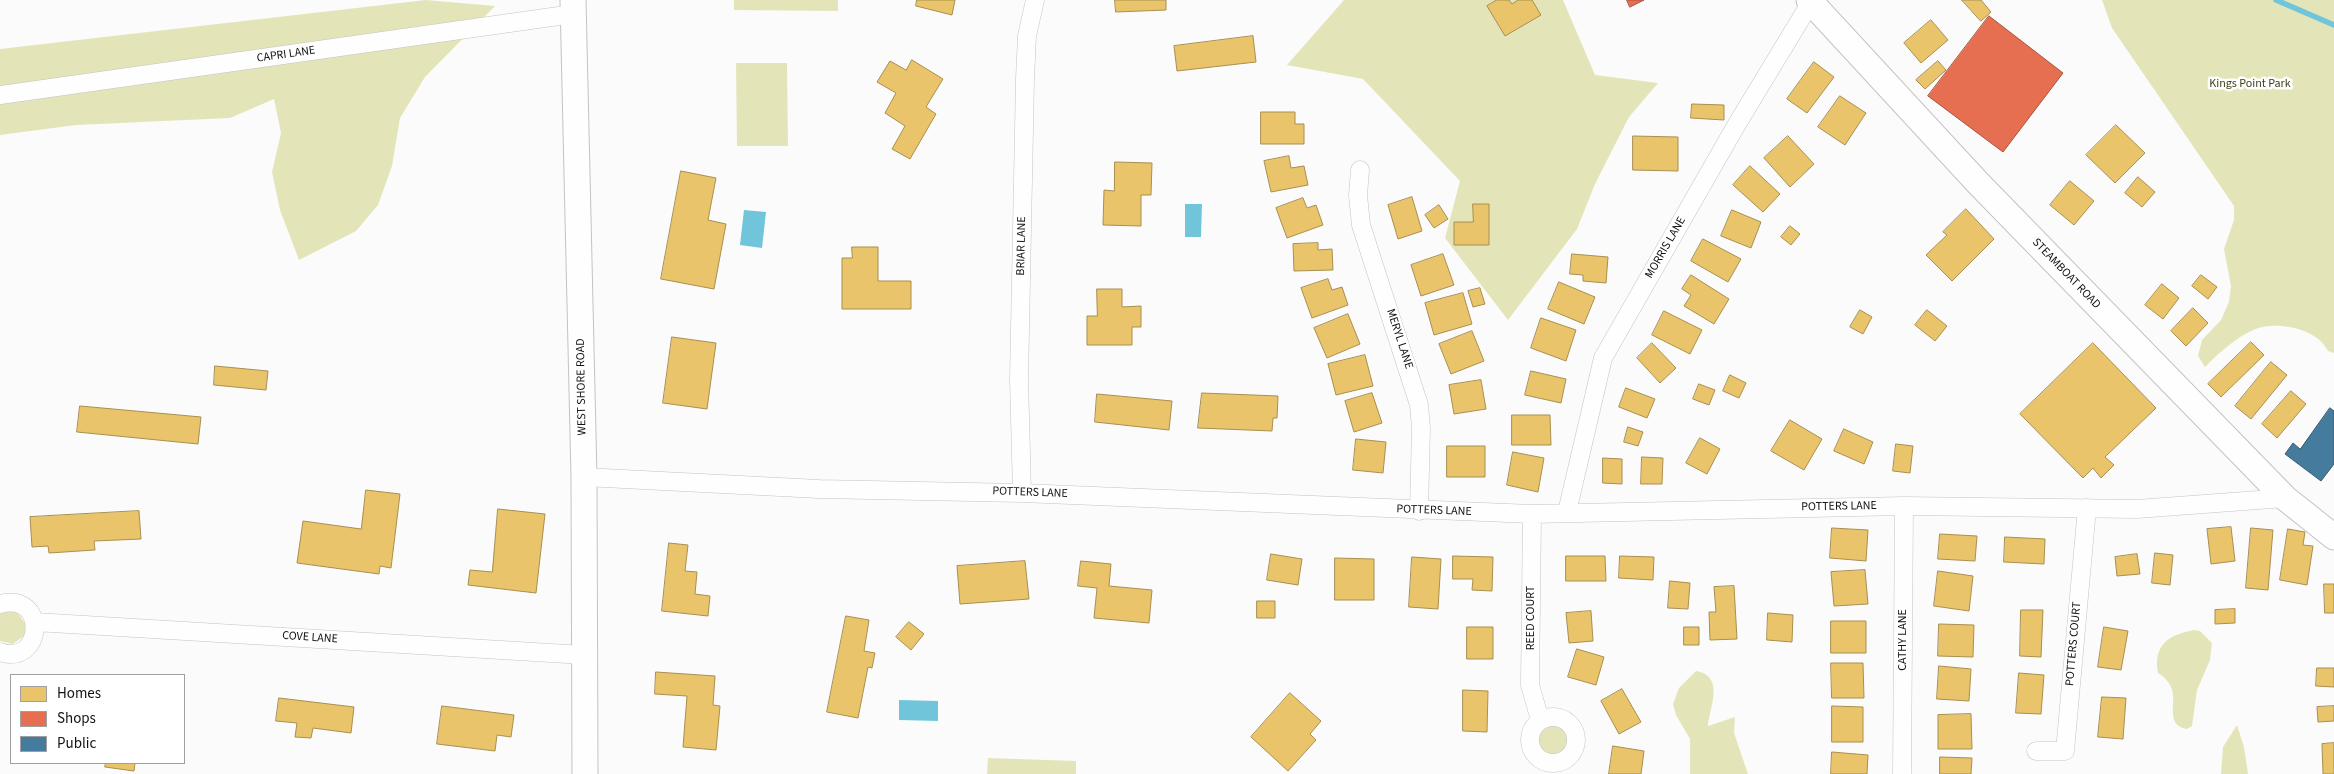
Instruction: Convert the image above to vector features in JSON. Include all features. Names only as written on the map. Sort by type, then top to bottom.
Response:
[{"type":"main road","name":"STEAMBOAT ROAD","points":[[1810,1],[1978,183],[2285,498],[2334,538]]},
{"type":"main road","name":"WEST SHORE ROAD","points":[[573,7],[584,477],[586,774]]},
{"type":"street","name":"BRIAR LANE","points":[[1022,493],[1019,379],[1024,80],[1028,36],[1035,0]]},
{"type":"street","name":"MORRIS LANE","points":[[1567,512],[1602,358],[1810,1]]},
{"type":"street","name":"CAPRI LANE","points":[[0,95],[573,7]]},
{"type":"street","name":"MERYL LANE","points":[[1360,170],[1358,195],[1361,225],[1418,405],[1421,428],[1419,511]]},
{"type":"street","name":"POTTERS LANE","points":[[584,477],[828,489],[1022,493],[1419,511],[1532,514],[1904,506],[2138,509],[2285,498]]},
{"type":"street","name":"CATHY LANE","points":[[1902,774],[1904,506]]},
{"type":"street","name":"POTTERS COURT","points":[[2036,750],[2064,751],[2087,508]]},
{"type":"street","name":"REED COURT","points":[[1532,514],[1530,685],[1540,720]]},
{"type":"street","points":[[0,604],[9,602],[26,608],[35,622],[36,631],[29,646],[14,654],[0,652]]},
{"type":"street","name":"COVE LANE","points":[[35,622],[584,655]]},
{"type":"green space","points":[[426,0],[495,6],[425,77],[400,118],[392,166],[378,205],[356,231],[299,260],[280,210],[272,172],[281,133],[274,99],[230,118],[76,125],[0,135],[0,49]]},
{"type":"green space","points":[[734,0],[838,0],[838,11],[734,10]]},
{"type":"green space","points":[[1344,0],[1563,0],[1595,75],[1658,83],[1629,117],[1595,184],[1577,229],[1508,320],[1445,238],[1460,181],[1363,79],[1287,65]]},
{"type":"green space","name":"Kings Point Park","points":[[2102,0],[2334,0],[2334,353],[2328,351],[2323,343],[2315,337],[2295,328],[2284,326],[2262,327],[2239,338],[2205,367],[2198,356],[2202,340],[2221,320],[2229,302],[2231,286],[2224,249],[2234,220],[2234,206],[2112,28]]},
{"type":"green space","points":[[736,63],[787,63],[788,146],[737,146]]},
{"type":"green space","points":[[5,611],[17,612],[26,625],[25,635],[13,644],[0,641],[0,614]]},
{"type":"green space","points":[[2194,630],[2200,631],[2212,643],[2210,660],[2197,690],[2192,726],[2187,729],[2174,721],[2172,689],[2158,673],[2157,663],[2160,648],[2164,643],[2170,638]]},
{"type":"green space","points":[[1696,671],[1705,674],[1713,686],[1713,702],[1708,726],[1735,717],[1734,733],[1748,774],[1690,774],[1690,739],[1676,715],[1673,704],[1679,688]]},
{"type":"green space","points":[[1553,724],[1565,729],[1570,741],[1565,753],[1553,758],[1541,753],[1536,741],[1541,729]]},
{"type":"green space","points":[[2237,725],[2244,747],[2248,774],[2221,774],[2223,747]]},
{"type":"green space","points":[[988,758],[1076,761],[1076,774],[987,774]]},
{"type":"water","points":[[1185,204],[1202,204],[1201,237],[1185,237]]},
{"type":"water","points":[[744,210],[766,212],[762,248],[740,245]]},
{"type":"water","points":[[899,700],[938,701],[938,721],[899,720]]},
{"type":"building: Homes","points":[[917,0],[955,0],[952,15],[916,6]]},
{"type":"building: Homes","points":[[1115,0],[1166,0],[1166,10],[1116,12]]},
{"type":"building: Homes","points":[[1497,0],[1509,0],[1512,4],[1518,0],[1532,0],[1541,15],[1505,36],[1487,6]]},
{"type":"building: Homes","points":[[1962,0],[1981,0],[1991,12],[1981,21]]},
{"type":"building: Homes","points":[[1931,20],[1948,40],[1921,63],[1904,43]]},
{"type":"building: Homes","points":[[1253,36],[1256,62],[1177,71],[1174,46]]},
{"type":"building: Homes","points":[[912,60],[943,79],[926,107],[936,114],[910,159],[892,149],[905,126],[885,113],[896,93],[877,82],[890,61],[906,70]]},
{"type":"building: Homes","points":[[1938,61],[1946,70],[1925,89],[1916,80]]},
{"type":"building: Homes","points":[[1814,62],[1834,77],[1807,113],[1787,99]]},
{"type":"building: Homes","points":[[1840,96],[1866,113],[1845,145],[1818,127]]},
{"type":"building: Homes","points":[[1692,104],[1724,105],[1724,120],[1691,118]]},
{"type":"building: Homes","points":[[1261,112],[1295,112],[1295,124],[1304,124],[1304,144],[1261,144]]},
{"type":"building: Homes","points":[[2116,125],[2145,153],[2115,183],[2086,155]]},
{"type":"building: Homes","points":[[1633,136],[1678,137],[1678,171],[1633,170]]},
{"type":"building: Homes","points":[[1788,136],[1814,164],[1790,187],[1764,158]]},
{"type":"building: Homes","points":[[1289,156],[1291,168],[1304,166],[1308,185],[1271,192],[1264,161]]},
{"type":"building: Homes","points":[[1115,162],[1152,163],[1151,195],[1141,195],[1141,226],[1103,225],[1104,190],[1114,191]]},
{"type":"building: Homes","points":[[1750,166],[1780,194],[1763,212],[1733,185]]},
{"type":"building: Homes","points":[[681,171],[716,178],[708,220],[726,224],[714,289],[661,279]]},
{"type":"building: Homes","points":[[2138,177],[2155,192],[2142,207],[2125,193]]},
{"type":"building: Homes","points":[[2070,181],[2094,201],[2074,225],[2050,205]]},
{"type":"building: Homes","points":[[1412,197],[1422,231],[1398,239],[1388,205]]},
{"type":"building: Homes","points":[[1303,198],[1307,208],[1316,205],[1323,225],[1287,238],[1276,208]]},
{"type":"building: Homes","points":[[1473,204],[1489,204],[1489,245],[1454,245],[1454,222],[1473,222]]},
{"type":"building: Homes","points":[[1439,205],[1448,219],[1434,228],[1425,215]]},
{"type":"building: Homes","points":[[1966,209],[1994,239],[1952,281],[1926,255],[1947,235],[1943,232]]},
{"type":"building: Homes","points":[[1732,210],[1761,222],[1751,248],[1721,236]]},
{"type":"building: Homes","points":[[1790,226],[1800,234],[1791,245],[1781,237]]},
{"type":"building: Homes","points":[[1703,239],[1741,259],[1728,282],[1691,261]]},
{"type":"building: Homes","points":[[1318,243],[1318,250],[1332,249],[1333,270],[1294,271],[1293,244]]},
{"type":"building: Homes","points":[[852,247],[878,247],[878,281],[911,281],[911,309],[842,309],[842,258],[852,258]]},
{"type":"building: Homes","points":[[1443,254],[1454,285],[1421,296],[1411,265]]},
{"type":"building: Homes","points":[[1572,254],[1608,257],[1606,283],[1583,281],[1583,275],[1570,274]]},
{"type":"building: Homes","points":[[1691,275],[1729,299],[1714,324],[1684,306],[1691,295],[1682,289]]},
{"type":"building: Homes","points":[[2201,275],[2217,287],[2208,299],[2192,286]]},
{"type":"building: Homes","points":[[1328,279],[1332,290],[1342,287],[1348,305],[1312,318],[1301,288]]},
{"type":"building: Homes","points":[[1559,282],[1595,297],[1584,324],[1548,309]]},
{"type":"building: Homes","points":[[2162,284],[2179,298],[2163,319],[2145,305]]},
{"type":"building: Homes","points":[[1480,288],[1485,304],[1473,307],[1468,291]]},
{"type":"building: Homes","points":[[1097,289],[1122,289],[1122,307],[1141,306],[1141,327],[1132,327],[1132,345],[1087,345],[1087,316],[1097,316]]},
{"type":"building: Homes","points":[[1463,293],[1472,324],[1434,335],[1425,303]]},
{"type":"building: Homes","points":[[2193,308],[2208,323],[2186,346],[2171,331]]},
{"type":"building: Homes","points":[[1860,310],[1872,317],[1863,334],[1850,327]]},
{"type":"building: Homes","points":[[1927,310],[1947,326],[1935,341],[1915,325]]},
{"type":"building: Homes","points":[[1664,311],[1702,330],[1690,354],[1652,335]]},
{"type":"building: Homes","points":[[1348,314],[1360,344],[1327,358],[1314,328]]},
{"type":"building: Homes","points":[[1541,318],[1576,330],[1566,361],[1531,348]]},
{"type":"building: Homes","points":[[1472,331],[1484,361],[1451,374],[1439,344]]},
{"type":"building: Homes","points":[[672,337],[716,343],[707,409],[663,403]]},
{"type":"building: Homes","points":[[2251,342],[2264,355],[2221,397],[2208,384]]},
{"type":"building: Homes","points":[[1652,343],[1676,368],[1660,383],[1637,358]]},
{"type":"building: Homes","points":[[2093,343],[2156,408],[2105,457],[2114,465],[2101,478],[2093,468],[2083,478],[2020,414]]},
{"type":"building: Homes","points":[[1365,355],[1373,386],[1336,395],[1328,364]]},
{"type":"building: Homes","points":[[2271,362],[2287,375],[2251,419],[2235,406]]},
{"type":"building: Homes","points":[[215,366],[268,371],[266,390],[214,385]]},
{"type":"building: Homes","points":[[1531,371],[1566,379],[1561,403],[1525,395]]},
{"type":"building: Homes","points":[[1730,375],[1746,383],[1739,398],[1723,391]]},
{"type":"building: Homes","points":[[1481,380],[1486,409],[1454,414],[1449,385]]},
{"type":"building: Homes","points":[[1699,384],[1715,390],[1709,405],[1693,399]]},
{"type":"building: Homes","points":[[1626,388],[1655,399],[1647,418],[1619,407]]},
{"type":"building: Homes","points":[[2291,391],[2306,404],[2277,438],[2262,424]]},
{"type":"building: Homes","points":[[1202,393],[1278,396],[1277,418],[1273,418],[1272,431],[1198,428]]},
{"type":"building: Homes","points":[[1372,393],[1382,423],[1354,432],[1345,401]]},
{"type":"building: Homes","points":[[1097,394],[1172,401],[1169,430],[1095,422]]},
{"type":"building: Homes","points":[[80,406],[201,417],[198,444],[77,432]]},
{"type":"building: Homes","points":[[1512,415],[1550,415],[1551,445],[1512,445]]},
{"type":"building: Homes","points":[[1790,420],[1822,439],[1804,470],[1771,451]]},
{"type":"building: Homes","points":[[1628,427],[1643,432],[1638,446],[1624,442]]},
{"type":"building: Homes","points":[[1844,429],[1873,442],[1864,464],[1834,451]]},
{"type":"building: Homes","points":[[1700,438],[1720,449],[1707,474],[1686,463]]},
{"type":"building: Homes","points":[[1356,439],[1386,442],[1383,473],[1353,470]]},
{"type":"building: Homes","points":[[1896,444],[1913,446],[1910,473],[1893,471]]},
{"type":"building: Homes","points":[[1447,446],[1485,446],[1485,477],[1447,477]]},
{"type":"building: Homes","points":[[1513,452],[1544,458],[1538,492],[1507,485]]},
{"type":"building: Homes","points":[[1642,457],[1663,458],[1662,484],[1641,484]]},
{"type":"building: Homes","points":[[1603,458],[1622,459],[1622,484],[1603,483]]},
{"type":"building: Homes","points":[[366,490],[400,494],[391,568],[380,566],[379,574],[297,563],[303,521],[361,529]]},
{"type":"building: Homes","points":[[498,509],[545,514],[536,593],[468,585],[470,570],[492,572]]},
{"type":"building: Homes","points":[[139,511],[141,539],[94,541],[95,550],[49,553],[48,546],[32,547],[30,517]]},
{"type":"building: Homes","points":[[2231,527],[2235,561],[2211,564],[2207,529]]},
{"type":"building: Homes","points":[[1832,528],[1868,530],[1866,561],[1830,558]]},
{"type":"building: Homes","points":[[2251,528],[2273,530],[2268,590],[2246,588]]},
{"type":"building: Homes","points":[[2288,529],[2305,532],[2303,545],[2313,546],[2307,585],[2280,580]]},
{"type":"building: Homes","points":[[1940,534],[1977,536],[1975,561],[1938,559]]},
{"type":"building: Homes","points":[[2005,537],[2045,539],[2044,564],[2004,562]]},
{"type":"building: Homes","points":[[669,543],[688,545],[685,571],[697,572],[695,594],[710,596],[708,616],[662,611]]},
{"type":"building: Homes","points":[[2155,553],[2173,555],[2170,585],[2152,583]]},
{"type":"building: Homes","points":[[1271,554],[1302,559],[1298,585],[1267,580]]},
{"type":"building: Homes","points":[[2137,554],[2140,574],[2117,576],[2115,557]]},
{"type":"building: Homes","points":[[1453,556],[1493,557],[1492,591],[1472,590],[1473,579],[1453,579]]},
{"type":"building: Homes","points":[[1566,556],[1605,556],[1606,581],[1566,581]]},
{"type":"building: Homes","points":[[1620,556],[1654,557],[1653,580],[1619,578]]},
{"type":"building: Homes","points":[[1412,557],[1441,559],[1438,609],[1409,607]]},
{"type":"building: Homes","points":[[1335,558],[1374,559],[1374,600],[1335,600]]},
{"type":"building: Homes","points":[[1025,561],[1029,599],[960,604],[957,566]]},
{"type":"building: Homes","points":[[1081,561],[1111,564],[1109,586],[1152,590],[1149,623],[1094,618],[1097,588],[1078,586]]},
{"type":"building: Homes","points":[[1865,570],[1868,604],[1834,606],[1831,572]]},
{"type":"building: Homes","points":[[1938,571],[1973,576],[1969,611],[1934,606]]},
{"type":"building: Homes","points":[[1670,581],[1690,583],[1688,609],[1668,608]]},
{"type":"building: Homes","points":[[2324,584],[2334,584],[2334,613],[2325,613]]},
{"type":"building: Homes","points":[[1734,586],[1737,639],[1710,640],[1709,612],[1716,612],[1714,587]]},
{"type":"building: Homes","points":[[1257,601],[1275,601],[1275,618],[1257,618]]},
{"type":"building: Homes","points":[[2235,609],[2235,623],[2215,624],[2215,610]]},
{"type":"building: Homes","points":[[2021,610],[2043,610],[2041,657],[2020,656]]},
{"type":"building: Homes","points":[[1591,611],[1593,641],[1569,643],[1566,613]]},
{"type":"building: Homes","points":[[1768,613],[1793,615],[1792,642],[1767,640]]},
{"type":"building: Homes","points":[[846,616],[869,620],[864,651],[875,653],[872,668],[868,667],[858,718],[827,712]]},
{"type":"building: Homes","points":[[1831,621],[1866,621],[1866,653],[1831,653]]},
{"type":"building: Homes","points":[[909,622],[924,634],[911,650],[896,637]]},
{"type":"building: Homes","points":[[1939,624],[1974,625],[1973,657],[1938,656]]},
{"type":"building: Homes","points":[[1467,627],[1493,627],[1493,659],[1467,659]]},
{"type":"building: Homes","points":[[1684,627],[1699,627],[1699,645],[1684,645]]},
{"type":"building: Homes","points":[[2104,627],[2128,631],[2121,670],[2098,667]]},
{"type":"building: Homes","points":[[1577,649],[1604,657],[1596,685],[1568,677]]},
{"type":"building: Homes","points":[[1831,663],[1863,663],[1864,698],[1832,698]]},
{"type":"building: Homes","points":[[1939,666],[1971,669],[1969,701],[1937,699]]},
{"type":"building: Homes","points":[[2317,668],[2334,668],[2334,687],[2316,686]]},
{"type":"building: Homes","points":[[656,672],[715,676],[713,705],[720,706],[716,750],[683,747],[687,696],[655,694]]},
{"type":"building: Homes","points":[[2019,673],[2044,675],[2041,714],[2016,713]]},
{"type":"building: Homes","points":[[1622,689],[1641,722],[1619,734],[1601,701]]},
{"type":"building: Homes","points":[[1463,690],[1488,691],[1487,732],[1463,731]]},
{"type":"building: Homes","points":[[1290,693],[1321,721],[1310,734],[1316,740],[1288,771],[1251,737]]},
{"type":"building: Homes","points":[[2102,697],[2126,698],[2123,739],[2098,737]]},
{"type":"building: Homes","points":[[279,698],[354,707],[351,733],[313,728],[311,738],[295,737],[297,723],[276,721]]},
{"type":"building: Homes","points":[[442,706],[514,715],[511,737],[497,735],[495,751],[437,744]]},
{"type":"building: Homes","points":[[1832,706],[1863,707],[1863,742],[1832,742]]},
{"type":"building: Homes","points":[[2334,706],[2334,721],[2318,722],[2317,707]]},
{"type":"building: Homes","points":[[1971,714],[1972,749],[1938,749],[1938,715]]},
{"type":"building: Homes","points":[[2334,743],[2334,774],[2323,774],[2322,744]]},
{"type":"building: Homes","points":[[1613,746],[1644,751],[1641,774],[1609,774]]},
{"type":"building: Homes","points":[[1832,752],[1868,755],[1867,774],[1831,774]]},
{"type":"building: Homes","points":[[1940,757],[1972,758],[1971,774],[1940,774]]},
{"type":"building: Homes","points":[[106,764],[135,764],[134,771],[105,767]]},
{"type":"building: Shops","points":[[1627,0],[1644,0],[1630,7]]},
{"type":"building: Shops","points":[[1989,16],[2063,73],[2003,152],[1928,96]]},
{"type":"building: Public","points":[[2330,408],[2334,411],[2334,464],[2321,481],[2285,454],[2293,443],[2300,449]]},
{"type":"waterway","points":[[2276,0],[2334,25]]}]
